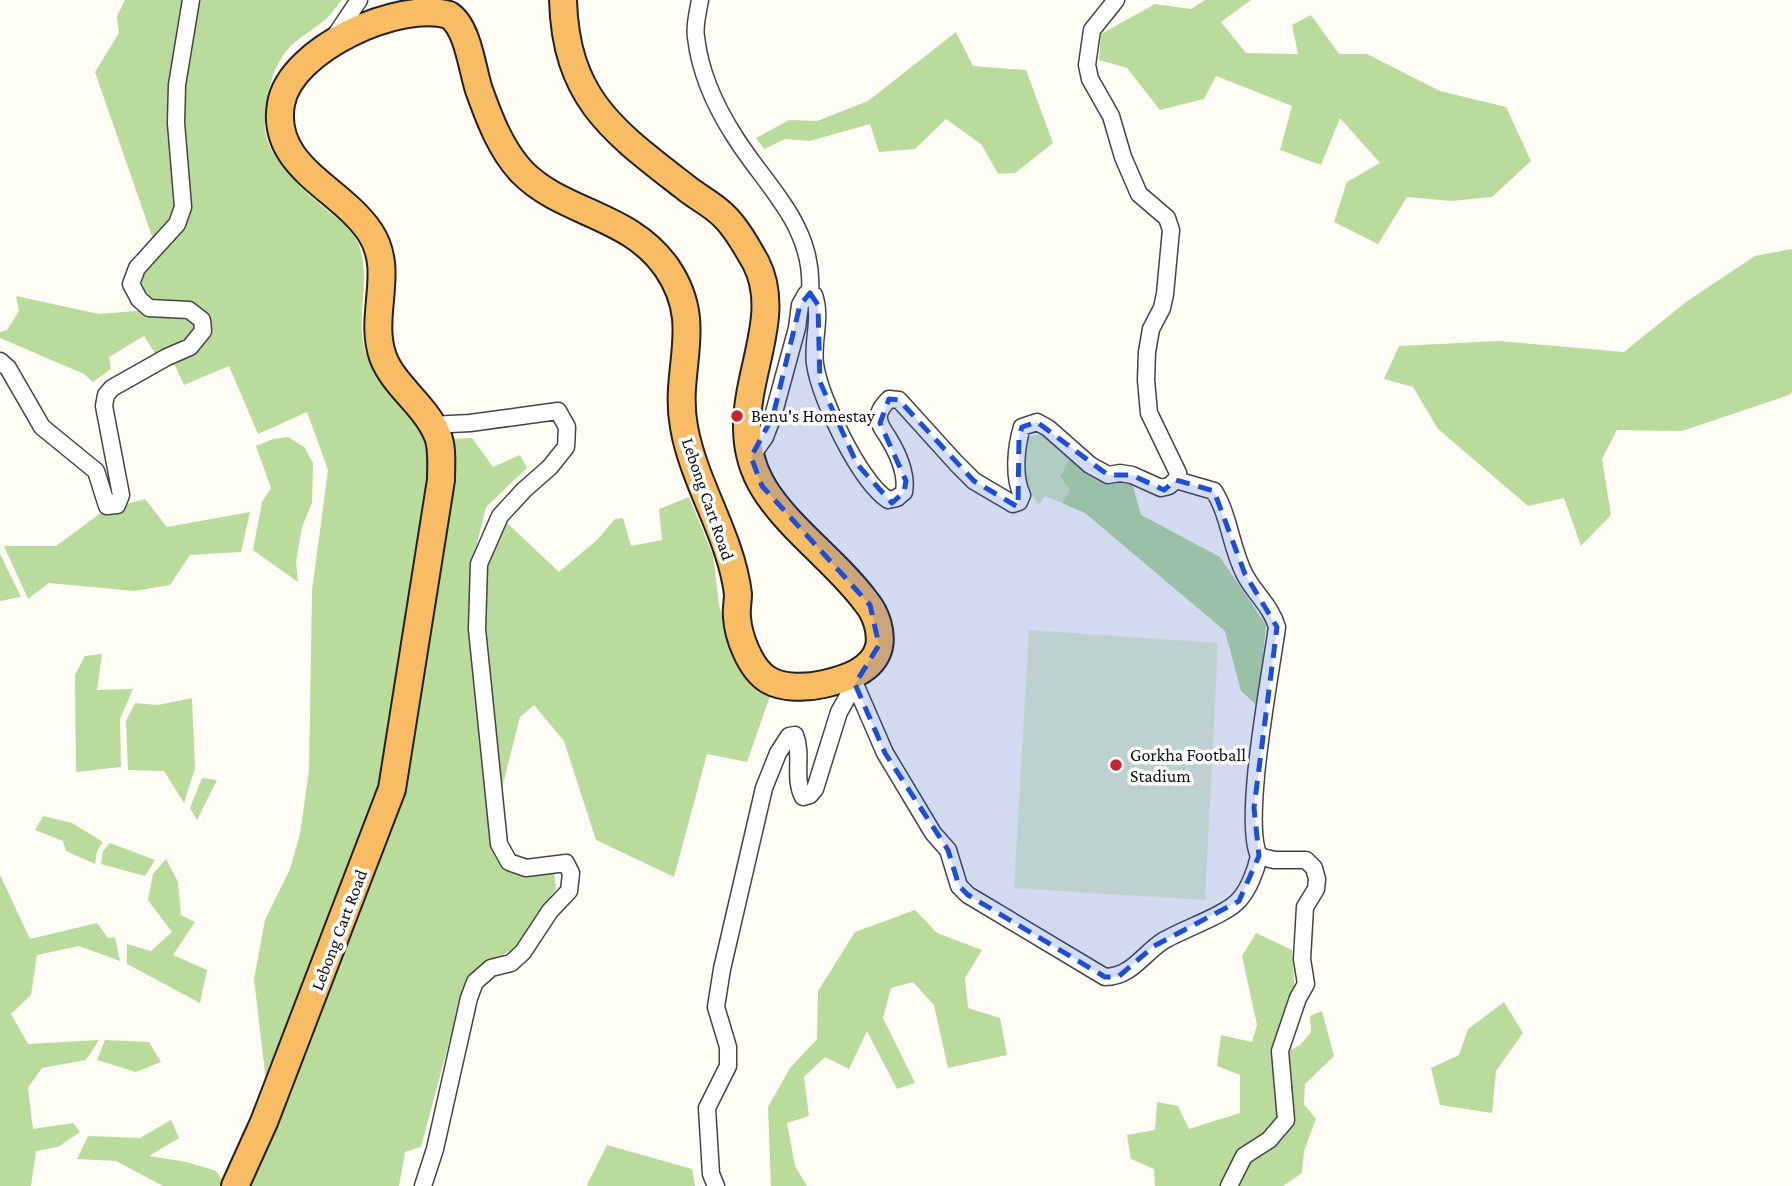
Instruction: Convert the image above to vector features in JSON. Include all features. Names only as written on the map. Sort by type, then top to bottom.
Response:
[{"type":"highway","points":[[563,0],[571,61],[591,101],[606,123],[722,214],[741,239],[761,276],[766,289],[764,327],[749,392],[747,439],[751,457],[762,486],[789,520],[870,606],[878,624],[879,645],[859,677]]},
{"type":"highway","name":"Lebong Cart Road","points":[[235,1186],[269,1110],[392,789],[441,480],[439,437],[393,375],[382,354],[378,312],[383,267],[379,249],[368,228],[288,153],[281,128],[281,104],[290,79],[304,62],[351,26],[398,8],[420,7],[445,12],[460,24],[495,132],[518,169],[543,190],[605,218],[643,242],[668,269],[684,302],[689,338],[681,394],[684,430],[729,557],[738,598],[736,615],[745,648],[754,666],[767,680],[788,686],[811,687],[859,677]]},
{"type":"street","points":[[0,362],[8,368],[42,427],[96,471],[107,506],[117,505],[121,495],[104,406],[106,395],[112,388],[190,347],[203,331],[202,320],[189,310],[149,308],[139,299],[131,284],[136,268],[177,225],[183,208],[176,123],[177,85],[191,0]]},
{"type":"street","points":[[333,39],[359,0]]},
{"type":"street","points":[[700,0],[695,35],[702,71],[715,104],[735,138],[787,207],[804,243],[811,278],[810,293]]},
{"type":"street","points":[[810,293],[814,295],[818,305],[815,363],[820,382],[857,464],[880,494],[888,500],[897,498],[904,492],[906,481],[894,447],[878,415],[889,399],[899,400],[974,481],[1013,504],[1019,502],[1022,495],[1017,486],[1019,437],[1022,427],[1037,422],[1062,439],[1090,465],[1108,475],[1132,475],[1160,488],[1176,480],[1178,473],[1149,413],[1146,380],[1151,329],[1165,294],[1171,230],[1167,218],[1139,194],[1123,157],[1111,116],[1090,79],[1087,65],[1092,30],[1116,0]]},
{"type":"street","points":[[751,457],[765,437],[773,416],[797,328],[800,305],[806,294],[810,293]]},
{"type":"street","points":[[423,1186],[435,1149],[469,998],[475,982],[491,968],[511,963],[523,952],[550,911],[569,891],[571,873],[566,863],[526,868],[509,862],[499,844],[477,629],[479,564],[500,516],[524,489],[550,467],[566,447],[567,427],[558,411],[470,423],[431,425]]},
{"type":"street","points":[[859,677],[885,753],[926,821],[948,850],[959,886],[968,895],[1105,976],[1118,977],[1131,969],[1154,946],[1223,912],[1239,901],[1259,856],[1253,833],[1254,808],[1277,627],[1273,612],[1245,574],[1222,504],[1214,491],[1176,480]]},
{"type":"street","points":[[716,1186],[711,1174],[707,1108],[727,1066],[728,1047],[716,1007],[722,969],[764,788],[778,752],[789,736],[795,735],[798,744],[799,790],[803,797],[810,795],[815,789],[839,712],[859,677]]},
{"type":"street","points":[[1229,1186],[1244,1156],[1269,1140],[1286,1120],[1280,1051],[1298,998],[1306,984],[1306,970],[1302,959],[1304,917],[1316,889],[1317,879],[1314,869],[1306,860],[1273,860],[1259,856]]},
{"type":"highlighted area","points":[[810,293],[818,305],[820,382],[857,464],[892,503],[904,492],[906,481],[880,423],[889,399],[899,400],[974,481],[1018,507],[1019,437],[1022,427],[1037,422],[1108,475],[1132,475],[1164,490],[1176,480],[1214,491],[1245,574],[1277,627],[1254,808],[1259,856],[1239,901],[1154,946],[1118,977],[1105,977],[968,895],[959,886],[948,850],[885,753],[855,684],[879,645],[870,605],[762,486],[751,457],[773,416],[800,305]]},
{"type":"green space","points":[[125,0],[188,0],[180,208],[155,245],[95,72],[119,33],[117,16]]},
{"type":"green space","points":[[195,0],[342,0],[328,17],[297,41],[282,57],[270,86],[265,131],[268,143],[281,165],[298,184],[349,228],[359,244],[364,274],[362,336],[365,351],[377,375],[419,427],[427,444],[431,481],[386,788],[267,1090],[254,979],[265,920],[290,869],[300,834],[309,770],[312,591],[328,470],[307,412],[258,434],[229,366],[184,385],[172,359],[204,318],[150,305],[139,296],[138,268],[182,223],[181,107]]},
{"type":"green space","points":[[1205,0],[1251,0],[1221,22],[1246,53],[1298,54],[1292,25],[1311,15],[1339,54],[1367,54],[1440,91],[1506,107],[1531,161],[1492,197],[1451,201],[1407,197],[1378,244],[1334,222],[1347,182],[1380,163],[1340,118],[1321,165],[1280,150],[1292,106],[1216,76],[1204,99],[1160,110],[1127,68],[1099,60],[1101,34],[1155,4],[1191,9]]},
{"type":"green space","points":[[956,32],[973,66],[1026,70],[1053,143],[1015,173],[998,174],[982,145],[946,119],[915,149],[879,152],[870,124],[810,141],[785,139],[764,149],[756,138],[789,120],[817,121],[868,101]]},
{"type":"green space","points":[[1792,249],[1792,392],[1682,431],[1617,430],[1602,459],[1611,515],[1581,546],[1564,498],[1528,506],[1438,429],[1413,387],[1384,379],[1399,346],[1498,341],[1624,352],[1686,302],[1755,256]]},
{"type":"green space","points":[[16,296],[99,314],[147,310],[188,313],[196,322],[194,335],[155,353],[144,336],[109,357],[111,369],[93,382],[84,374],[0,338],[0,332],[7,330],[19,311]]},
{"type":"green space","points":[[1044,433],[1070,458],[1060,475],[1070,490],[1062,503],[1045,496],[1039,504],[1026,481],[1024,464],[1029,437]]},
{"type":"green space","points":[[288,437],[304,447],[313,463],[312,503],[302,527],[296,562],[298,582],[253,550],[262,502],[271,488],[256,446],[273,439]]},
{"type":"green space","points":[[472,438],[493,467],[520,455],[527,468],[486,507],[473,560],[490,835],[496,855],[502,864],[522,873],[554,871],[556,889],[516,946],[495,961],[462,994],[421,1147],[405,1152],[399,1186],[245,1186],[400,787],[450,439]]},
{"type":"green space","points":[[1070,458],[1096,479],[1132,483],[1141,515],[1220,557],[1266,625],[1258,706],[1241,691],[1225,631],[1085,513],[1062,503],[1070,490],[1060,476]]},
{"type":"green space","points":[[689,497],[713,555],[719,605],[726,631],[771,693],[747,762],[707,754],[674,877],[596,840],[564,741],[534,705],[520,717],[501,792],[494,703],[484,631],[484,565],[505,521],[559,572],[597,540],[615,519],[623,518],[631,546],[662,540],[659,509]]},
{"type":"green space","points":[[145,499],[167,527],[250,512],[241,552],[190,555],[170,585],[134,591],[49,583],[28,599],[4,546],[56,546],[105,510]]},
{"type":"green space","points":[[0,554],[21,597],[0,601]]},
{"type":"green space","name":"Gorkha Football Stadium","points":[[1029,630],[1218,643],[1205,900],[1014,888]]},
{"type":"green space","points":[[102,654],[97,690],[133,689],[120,719],[121,767],[76,772],[75,675],[85,656]]},
{"type":"green space","points":[[192,698],[195,768],[184,803],[164,771],[128,770],[126,721],[135,703],[158,705]]},
{"type":"green space","points":[[202,778],[217,780],[197,820],[190,808]]},
{"type":"green space","points":[[43,816],[72,823],[103,842],[97,851],[95,864],[66,851],[63,841],[35,830]]},
{"type":"green space","points":[[110,843],[155,860],[145,876],[101,864],[103,851]]},
{"type":"green space","points":[[166,859],[178,882],[181,915],[195,922],[173,955],[207,970],[200,1003],[127,964],[127,944],[151,951],[172,932],[148,900],[153,874]]},
{"type":"green space","points":[[0,875],[30,939],[97,923],[108,938],[115,937],[120,961],[79,946],[37,955],[31,995],[11,1014],[28,1044],[99,1040],[86,1060],[42,1068],[28,1088],[33,1129],[73,1123],[80,1132],[58,1147],[36,1151],[31,1186],[0,1186]]},
{"type":"green space","points":[[915,910],[937,933],[982,950],[965,978],[968,1008],[1000,1018],[1007,1055],[948,1068],[934,1005],[913,982],[891,988],[883,1018],[915,1083],[897,1089],[867,1031],[849,1069],[825,1057],[804,1077],[809,1116],[787,1123],[795,1166],[807,1186],[771,1186],[768,1107],[790,1068],[817,1039],[818,991],[855,932]]},
{"type":"green space","points":[[1256,933],[1292,950],[1295,993],[1284,1028],[1281,1119],[1224,1186],[1155,1186],[1154,1169],[1131,1159],[1127,1135],[1155,1130],[1157,1102],[1178,1106],[1189,1129],[1240,1113],[1240,1075],[1217,1066],[1221,1035],[1252,1042],[1257,1025],[1242,956]]},
{"type":"green space","points":[[1504,1002],[1523,1033],[1496,1071],[1492,1113],[1440,1105],[1431,1068],[1459,1055],[1468,1029]]},
{"type":"green space","points":[[1322,1011],[1334,1056],[1305,1084],[1304,1104],[1316,1119],[1304,1151],[1302,1173],[1283,1186],[1235,1186],[1244,1168],[1276,1139],[1285,1053],[1300,1045],[1311,1032],[1310,1016]]},
{"type":"green space","points":[[105,1040],[149,1042],[161,1062],[136,1072],[97,1060]]},
{"type":"green space","points":[[171,1120],[179,1138],[149,1156],[187,1162],[216,1171],[227,1186],[163,1186],[116,1161],[77,1159],[88,1136],[140,1138]]},
{"type":"green space","points":[[607,1145],[692,1169],[695,1186],[589,1186],[587,1185]]},
{"type":"place","name":"Benu's Homestay","points":[[737,416]]},
{"type":"place","name":"Gorkha Football Stadium","points":[[1116,765]]}]
